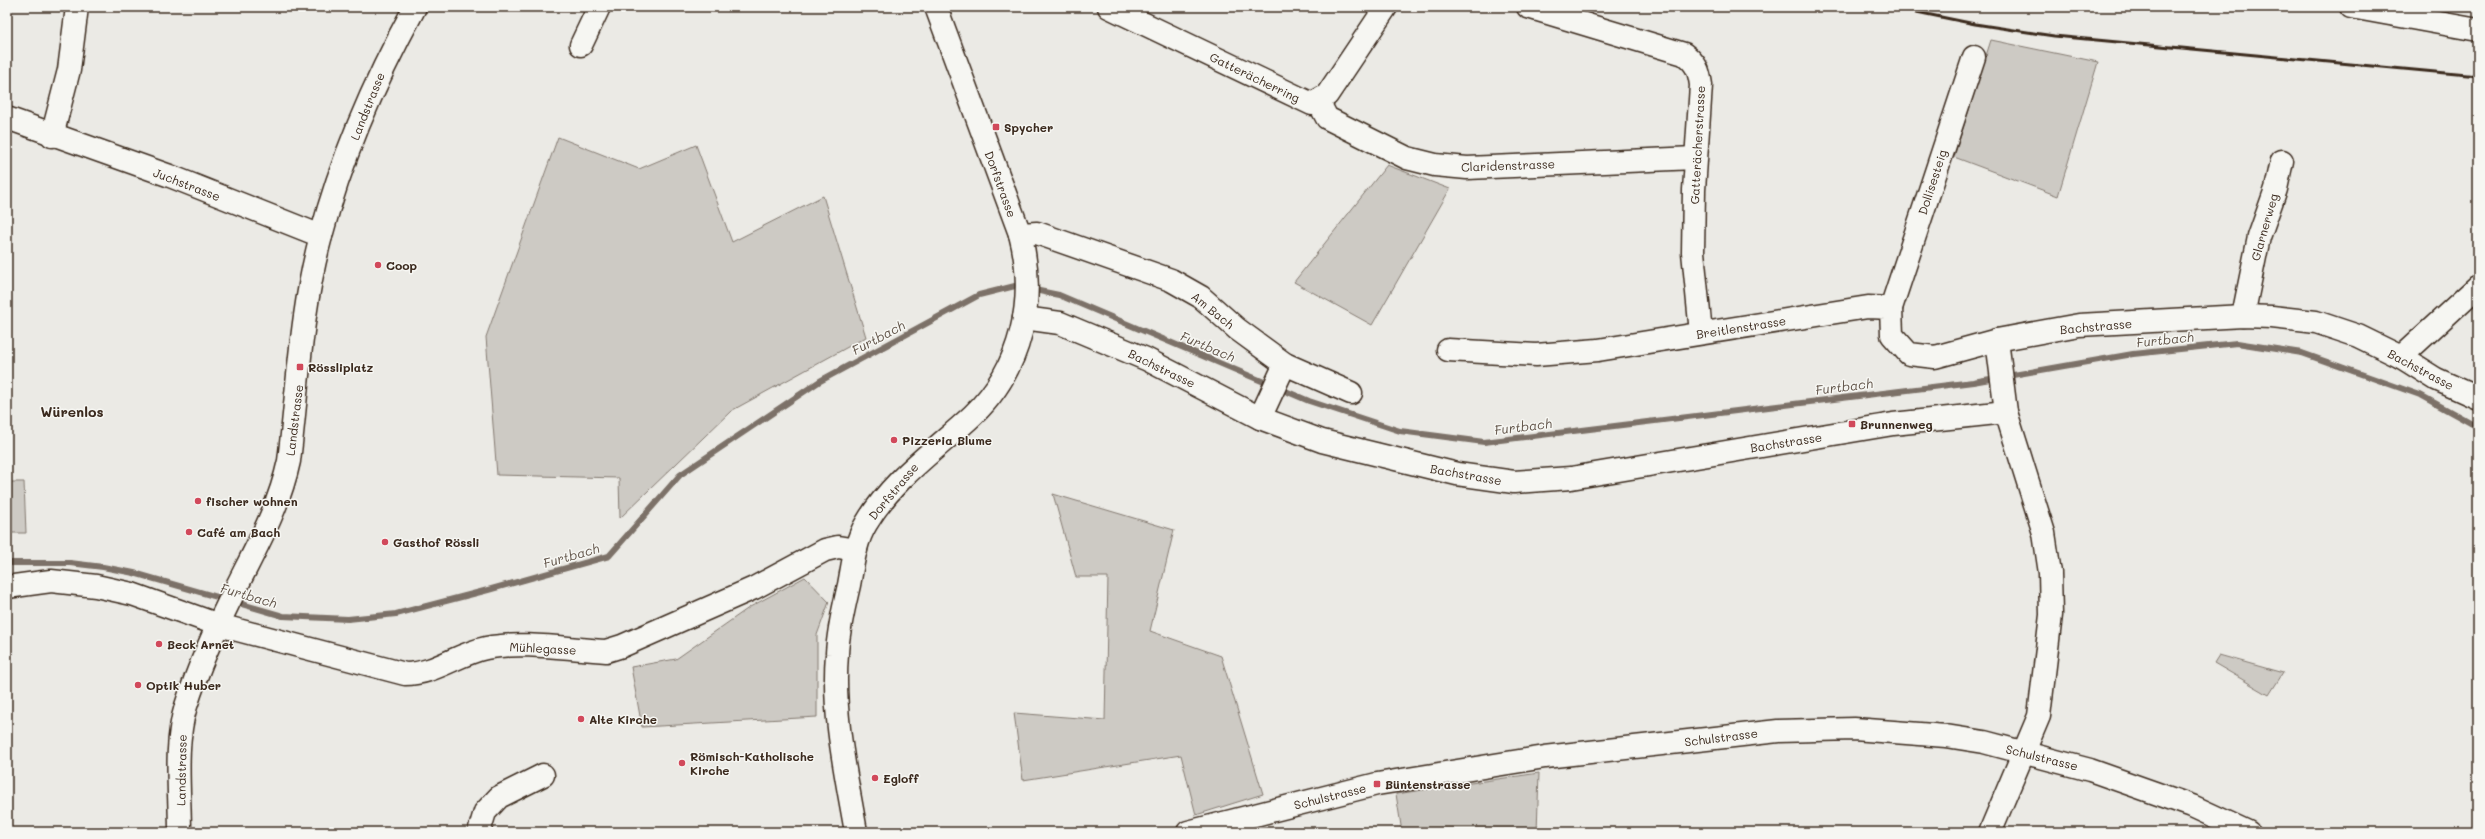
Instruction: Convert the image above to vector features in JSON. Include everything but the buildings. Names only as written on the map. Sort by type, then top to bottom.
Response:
[{"type":"street","points":[[52,136],[69,70],[77,7]]},
{"type":"street","name":"Landstrasse","points":[[180,832],[180,738],[186,706],[222,618],[236,587],[271,521],[284,488],[289,461],[311,286],[320,236],[350,149],[384,64],[415,7]]},
{"type":"street","points":[[581,46],[598,7]]},
{"type":"street","name":"Dorfstrasse","points":[[856,832],[838,724],[836,655],[856,550],[865,524],[889,493],[921,459],[973,415],[987,400],[1017,350],[1025,310],[1025,254],[1020,234],[936,7]]},
{"type":"street","name":"Gatterächerring","points":[[1108,7],[1312,104],[1327,95],[1386,7]]},
{"type":"street","name":"Gatterächerstrasse","points":[[1528,7],[1684,54],[1694,62],[1701,85],[1696,158],[1693,252],[1701,334]]},
{"type":"street","points":[[2352,7],[2478,30]]},
{"type":"street","name":"Dollisesteig","points":[[1891,308],[1974,57]]},
{"type":"street","name":"Claridenstrasse","points":[[1318,101],[1327,118],[1406,158],[1435,165],[1467,168],[1696,158]]},
{"type":"street","name":"Juchstrasse","points":[[7,118],[52,136],[170,176],[320,236]]},
{"type":"street","name":"Glarnerweg","points":[[2242,316],[2259,237],[2276,189],[2282,161]]},
{"type":"street","name":"Am Bach","points":[[1020,234],[1037,233],[1171,280],[1201,297],[1283,368],[1351,393]]},
{"type":"street","points":[[2401,357],[2478,286]]},
{"type":"street","name":"Breitlenstrasse","points":[[1448,350],[1536,355],[1598,350],[1868,307],[1891,308]]},
{"type":"street","points":[[1891,308],[1892,335],[1909,354],[1935,357],[1999,347],[2005,403],[2044,533],[2050,573],[2051,616],[2039,716],[1990,832]]},
{"type":"street","name":"Bachstrasse","points":[[1025,310],[1138,356],[1263,411],[1330,443],[1457,474],[1514,482],[1571,478],[1894,424],[2005,403]]},
{"type":"street","name":"Bachstrasse","points":[[1999,347],[2080,325],[2242,316],[2272,317],[2316,322],[2358,336],[2401,357],[2436,380],[2478,398]]},
{"type":"street","points":[[1263,411],[1283,368]]},
{"type":"street","name":"Mühlegasse","points":[[7,587],[51,581],[96,586],[222,618],[245,632],[405,674],[421,674],[472,651],[503,645],[606,651],[622,646],[754,588],[825,550],[838,547],[856,550]]},
{"type":"street","name":"Schulstrasse","points":[[1188,832],[1214,829],[1377,784],[1564,754],[1778,731],[1888,731],[1984,742],[2090,770],[2145,788],[2248,832]]},
{"type":"street","points":[[479,832],[485,812],[499,797],[542,775]]},
{"type":"shaded area","points":[[1991,40],[2098,62],[2058,196],[1954,157]]},
{"type":"shaded area","points":[[558,137],[639,169],[696,145],[732,242],[823,196],[866,337],[731,411],[620,518],[619,478],[497,475],[486,337]]},
{"type":"shaded area","points":[[1387,165],[1450,189],[1372,325],[1294,282]]},
{"type":"shaded area","points":[[7,482],[24,482],[26,533],[7,533]]},
{"type":"shaded area","points":[[1053,494],[1174,530],[1150,631],[1221,656],[1263,794],[1196,815],[1181,755],[1023,780],[1014,713],[1105,720],[1108,577],[1076,577]]},
{"type":"shaded area","points":[[805,577],[829,602],[817,635],[817,717],[642,727],[631,667],[676,659],[750,607]]},
{"type":"shaded area","points":[[2219,655],[2283,673],[2269,695],[2214,663]]},
{"type":"shaded area","points":[[1539,773],[1537,832],[1402,832],[1396,794]]},
{"type":"waterway","name":"Furtbach","points":[[7,563],[70,563],[103,567],[134,573],[283,616],[348,619],[396,614],[488,590],[609,556],[680,475],[820,381],[979,295],[1015,286],[1059,295],[1309,401],[1400,431],[1484,442],[1973,382],[2133,354],[2237,343],[2302,353],[2420,395],[2478,427]]},
{"type":"railway","points":[[1892,7],[1975,24],[2054,36],[2478,76]]},
{"type":"place","name":"Spycher","points":[[996,127]]},
{"type":"place","name":"Coop","points":[[378,265]]},
{"type":"place","name":"Rössliplatz","points":[[300,367]]},
{"type":"place","name":"Brunnenweg","points":[[1852,424]]},
{"type":"place","name":"Pizzeria Blume","points":[[894,440]]},
{"type":"place","name":"fischer wohnen","points":[[198,501]]},
{"type":"place","name":"Café am Bach","points":[[189,532]]},
{"type":"place","name":"Gasthof Rössli","points":[[385,542]]},
{"type":"place","name":"Beck Arnet","points":[[159,644]]},
{"type":"place","name":"Optik Huber","points":[[138,685]]},
{"type":"place","name":"Alte Kirche","points":[[581,719]]},
{"type":"place","name":"Römisch-Katholische Kirche","points":[[682,763]]},
{"type":"place","name":"Egloff","points":[[875,778]]},
{"type":"place","name":"Büntenstrasse","points":[[1377,784]]},
{"type":"district","name":"Würenlos","points":[[72,411]]}]
